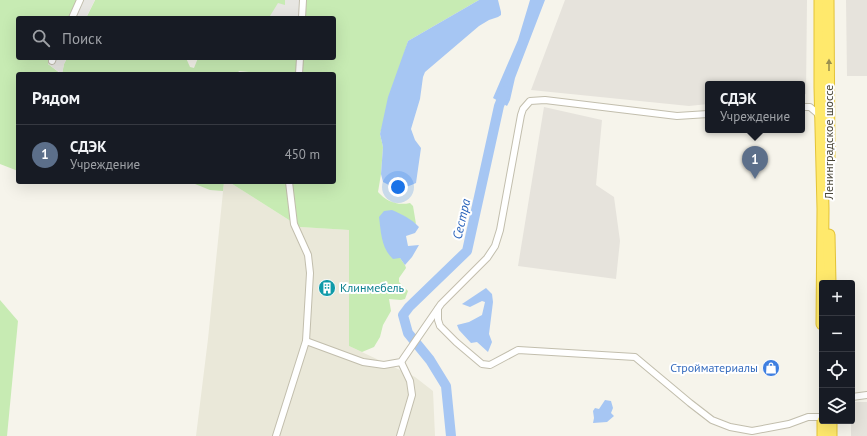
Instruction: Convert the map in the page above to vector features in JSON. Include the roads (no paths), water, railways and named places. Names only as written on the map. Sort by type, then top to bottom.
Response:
[{"type":"highway","name":"Ленинградское шоссе","points":[[820,0],[823,230],[822,316]]},
{"type":"highway","name":"Ленинградское шоссе","points":[[828,0],[830,280]]},
{"type":"highway","points":[[823,424],[823,436]]},
{"type":"highway","points":[[831,424],[831,436]]},
{"type":"street","points":[[73,16],[80,0]]},
{"type":"street","points":[[302,16],[303,0]]},
{"type":"street","points":[[299,72],[300,60]]},
{"type":"street","points":[[810,107],[817,97],[820,87]]},
{"type":"street","points":[[306,341],[363,362],[384,365],[401,362],[441,304],[487,258],[495,246],[500,230],[521,115],[523,109],[530,101],[545,100],[677,116],[705,114]]},
{"type":"street","points":[[805,107],[810,107],[817,113],[821,120]]},
{"type":"street","points":[[276,436],[306,341],[310,273],[308,255],[294,224],[289,184]]},
{"type":"street","points":[[437,311],[440,326],[482,364],[490,365],[518,350],[635,357],[712,420],[730,427],[752,432],[789,424],[808,417],[819,417]]},
{"type":"street","points":[[400,436],[412,395],[410,381],[401,362]]},
{"type":"street","points":[[855,397],[867,395]]},
{"type":"water","points":[[479,0],[498,0],[501,15],[479,26],[425,72],[423,77],[420,99],[411,129],[415,140],[421,148],[416,183],[407,187],[399,188],[383,182],[381,174],[383,147],[380,134],[388,97],[408,41]]},
{"type":"water","points":[[530,0],[545,0],[515,78],[510,100],[507,106],[493,98],[518,40]]},
{"type":"water","points":[[392,210],[410,219],[419,227],[415,233],[406,236],[408,246],[419,245],[405,265],[400,258],[393,259],[389,255],[382,240],[379,217],[384,211]]},
{"type":"water","points":[[486,288],[492,294],[493,302],[489,334],[492,342],[488,352],[477,342],[471,343],[459,330],[457,325],[469,322],[482,315],[485,302],[482,301],[470,307],[462,304]]},
{"type":"water","points":[[605,400],[611,401],[613,408],[611,413],[614,416],[607,422],[593,423],[593,411],[595,408],[599,409]]},
{"type":"waterway","name":"Сестра","points":[[451,436],[446,386],[430,360],[408,333],[403,315],[409,307],[467,251],[499,106],[505,91]]},
{"type":"place","name":"СДЭК","points":[[755,179]]},
{"type":"place","name":"Клинмебель","points":[[327,288]]},
{"type":"place","name":"Стройматериалы","points":[[771,368]]}]
